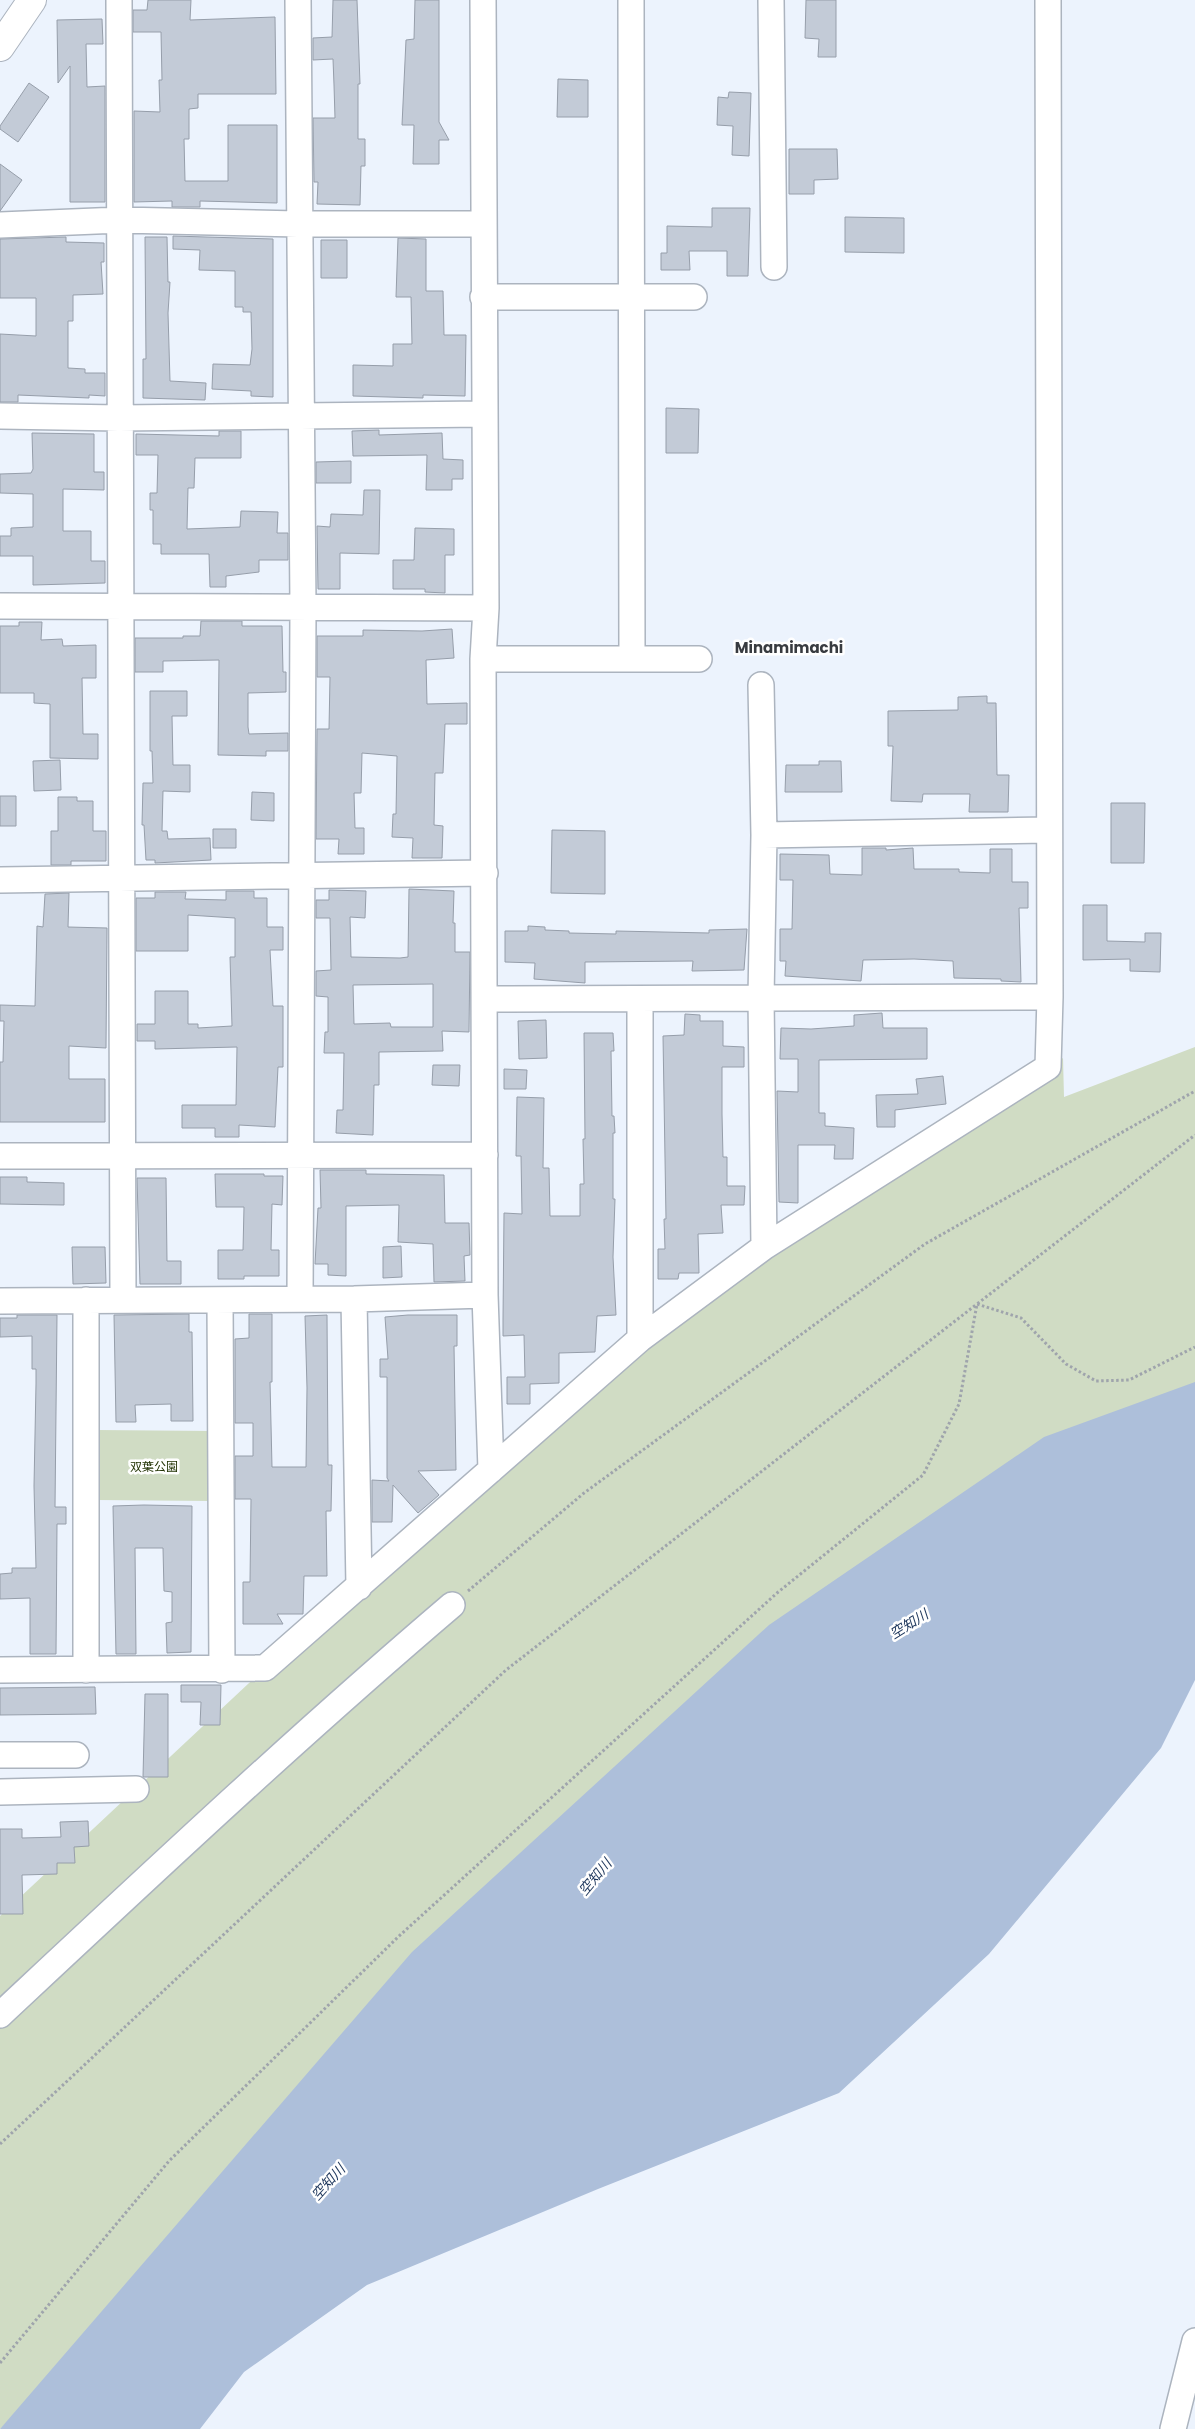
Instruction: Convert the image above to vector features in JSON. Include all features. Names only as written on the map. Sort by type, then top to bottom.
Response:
[{"type":"highway","points":[[0,47],[32,0]]},
{"type":"street","points":[[119,0],[123,1300]]},
{"type":"street","points":[[298,0],[298,224],[303,608],[300,1299]]},
{"type":"street","points":[[483,0],[486,608],[483,659],[485,1295],[491,1470]]},
{"type":"street","points":[[631,0],[633,296],[632,658]]},
{"type":"street","points":[[771,0],[774,267]]},
{"type":"street","points":[[0,1670],[222,1670],[266,1668],[640,1339],[764,1247],[1048,1067],[1050,998],[1048,830],[1048,0]]},
{"type":"street","points":[[0,225],[120,220],[298,224],[483,224]]},
{"type":"street","points":[[483,297],[694,297]]},
{"type":"street","points":[[0,416],[119,418],[484,414]]},
{"type":"street","points":[[0,606],[486,608]]},
{"type":"street","points":[[483,659],[699,659]]},
{"type":"street","points":[[761,685],[764,835],[761,997],[764,1247]]},
{"type":"street","points":[[764,835],[1048,830]]},
{"type":"street","points":[[0,880],[485,873]]},
{"type":"street","points":[[485,999],[761,997],[1050,998]]},
{"type":"street","points":[[640,999],[640,1339]]},
{"type":"street","points":[[0,1156],[485,1155]]},
{"type":"street","points":[[0,1301],[220,1301],[485,1295]]},
{"type":"street","points":[[354,1299],[359,1587]]},
{"type":"street","points":[[86,1300],[86,1670]]},
{"type":"street","points":[[220,1301],[222,1670]]},
{"type":"street","points":[[0,2016],[216,1813],[452,1605]]},
{"type":"street","points":[[0,1755],[76,1756]]},
{"type":"street","points":[[0,1792],[136,1789]]},
{"type":"street","points":[[1174,2429],[1195,2341]]},
{"type":"path","points":[[452,1605],[584,1493],[925,1244],[1195,1091]]},
{"type":"path","points":[[0,2144],[506,1670],[1195,1135]]},
{"type":"path","points":[[977,1304],[1021,1318],[1066,1364],[1096,1382],[1129,1380],[1195,1347]]},
{"type":"path","points":[[0,2363],[169,2161],[398,1937],[777,1593],[923,1475],[959,1404],[977,1304]]},
{"type":"green space","points":[[1195,1047],[1195,1383],[0,2429],[0,1916],[265,1668],[491,1470],[821,1211],[1063,1058],[1064,1097]]},
{"type":"green space","name":"双葉公園","points":[[96,1430],[212,1431],[212,1501],[96,1500]]},
{"type":"water","name":"空知川","points":[[1195,1382],[1195,1680],[1161,1748],[989,1954],[839,2093],[598,2189],[367,2285],[244,2372],[200,2429],[0,2429],[412,1952],[769,1625],[1044,1437]]},
{"type":"building","points":[[148,0],[191,0],[190,20],[275,17],[276,94],[198,94],[198,108],[189,109],[189,139],[184,139],[185,181],[228,181],[228,125],[277,125],[277,203],[200,201],[200,207],[172,207],[172,201],[134,202],[134,111],[160,112],[159,80],[162,80],[161,32],[133,32],[133,10],[147,10]]},
{"type":"building","points":[[333,0],[357,0],[360,84],[358,84],[358,139],[365,139],[365,166],[361,166],[360,205],[317,204],[318,182],[314,182],[313,118],[335,118],[333,59],[313,60],[313,38],[332,37]]},
{"type":"building","points":[[415,0],[439,0],[439,122],[449,140],[439,140],[439,164],[413,164],[414,125],[402,125],[406,40],[414,39]]},
{"type":"building","points":[[806,0],[836,0],[836,57],[818,57],[819,39],[805,38]]},
{"type":"building","points":[[102,19],[103,44],[86,44],[87,87],[105,86],[105,202],[70,202],[70,66],[58,83],[57,20]]},
{"type":"building","points":[[558,79],[588,80],[588,117],[557,117]]},
{"type":"building","points":[[29,83],[49,97],[18,142],[0,129],[0,126]]},
{"type":"building","points":[[729,92],[751,93],[749,156],[732,155],[733,126],[717,125],[718,97],[728,98]]},
{"type":"building","points":[[789,149],[837,149],[838,179],[814,180],[814,194],[789,194]]},
{"type":"building","points":[[0,164],[22,180],[0,211]]},
{"type":"building","points":[[712,208],[750,208],[748,276],[727,276],[727,251],[689,251],[690,270],[661,270],[661,253],[667,253],[667,226],[712,227]]},
{"type":"building","points":[[845,217],[904,218],[904,253],[845,252]]},
{"type":"building","points":[[173,236],[273,239],[273,397],[251,396],[251,391],[212,389],[213,364],[250,365],[252,349],[251,312],[243,312],[243,307],[235,307],[235,271],[199,270],[200,250],[173,249]]},
{"type":"building","points":[[66,237],[66,242],[104,243],[104,262],[101,262],[103,294],[73,295],[73,321],[68,321],[68,368],[85,369],[85,373],[105,373],[105,396],[89,395],[89,398],[18,395],[18,402],[0,402],[0,334],[36,336],[36,298],[0,298],[0,239]]},
{"type":"building","points":[[145,237],[167,237],[168,282],[170,282],[168,313],[170,381],[206,383],[205,400],[143,398],[143,359],[146,359]]},
{"type":"building","points":[[398,238],[426,239],[426,291],[443,291],[444,335],[466,335],[465,396],[423,395],[423,398],[353,396],[353,365],[393,366],[393,344],[412,344],[411,297],[396,297]]},
{"type":"building","points":[[321,240],[347,240],[347,278],[321,278]]},
{"type":"building","points":[[666,408],[699,409],[698,453],[666,453]]},
{"type":"building","points":[[379,430],[379,435],[442,433],[443,459],[463,460],[463,479],[452,479],[452,490],[426,490],[427,455],[353,456],[352,431]]},
{"type":"building","points":[[219,431],[241,431],[241,458],[195,458],[194,488],[188,488],[187,529],[240,527],[241,511],[278,512],[277,533],[288,533],[288,560],[259,560],[259,572],[226,576],[226,587],[210,587],[209,554],[161,554],[161,544],[153,544],[153,510],[150,510],[150,493],[157,493],[158,455],[136,455],[136,434],[219,436]]},
{"type":"building","points":[[32,433],[94,434],[94,472],[104,472],[104,490],[63,489],[63,531],[91,531],[91,561],[105,561],[105,583],[33,585],[33,556],[0,556],[0,536],[11,536],[11,528],[33,527],[33,494],[0,493],[0,474],[31,473],[33,469]]},
{"type":"building","points":[[351,461],[351,483],[316,483],[316,462]]},
{"type":"building","points":[[364,490],[380,490],[379,554],[340,553],[340,589],[318,589],[317,526],[330,527],[331,514],[363,515]]},
{"type":"building","points":[[415,528],[454,529],[454,555],[445,555],[445,593],[425,592],[425,589],[393,589],[393,560],[414,560]]},
{"type":"building","points":[[201,621],[242,621],[242,626],[282,626],[283,672],[286,672],[286,692],[248,693],[248,727],[249,734],[288,733],[288,751],[266,751],[266,756],[218,755],[219,660],[163,661],[163,672],[135,672],[135,638],[200,636]]},
{"type":"building","points":[[19,622],[42,622],[41,640],[62,639],[63,646],[96,645],[96,678],[82,678],[83,734],[98,734],[98,759],[50,758],[50,704],[34,703],[34,693],[0,693],[0,626],[19,626]]},
{"type":"building","points":[[452,629],[454,658],[426,660],[427,704],[467,703],[467,724],[445,724],[443,773],[435,773],[434,825],[443,826],[442,858],[412,858],[413,838],[392,837],[393,814],[396,814],[397,756],[362,753],[361,793],[354,793],[355,828],[364,828],[364,854],[338,854],[339,839],[316,839],[317,729],[329,729],[330,677],[317,677],[317,636],[363,636],[363,630],[422,631]]},
{"type":"building","points":[[150,691],[187,691],[187,716],[172,716],[173,765],[190,765],[190,792],[163,791],[162,831],[167,831],[168,839],[210,838],[211,860],[155,863],[155,860],[146,860],[144,825],[142,825],[143,783],[153,783],[152,751],[150,751]]},
{"type":"building","points":[[987,696],[987,703],[996,703],[997,775],[1009,775],[1008,812],[969,812],[970,794],[923,794],[922,802],[891,801],[893,746],[888,746],[888,711],[958,710],[958,697]]},
{"type":"building","points":[[60,760],[61,790],[34,791],[33,761]]},
{"type":"building","points":[[819,761],[841,761],[842,792],[785,792],[786,765],[819,765]]},
{"type":"building","points":[[252,792],[274,793],[274,821],[251,820]]},
{"type":"building","points":[[0,796],[16,796],[16,826],[0,826]]},
{"type":"building","points":[[58,797],[77,797],[77,801],[93,801],[93,831],[106,831],[106,861],[71,861],[71,865],[51,865],[51,831],[58,831]]},
{"type":"building","points":[[1111,803],[1145,803],[1144,863],[1111,863]]},
{"type":"building","points":[[213,829],[236,829],[236,848],[213,848]]},
{"type":"building","points":[[552,830],[605,831],[605,894],[551,893]]},
{"type":"building","points":[[862,848],[886,848],[886,850],[913,848],[914,869],[959,869],[959,872],[990,873],[990,849],[1012,849],[1012,882],[1028,882],[1028,908],[1019,908],[1021,982],[1001,981],[1001,979],[954,978],[953,961],[914,959],[863,960],[861,981],[785,976],[786,961],[780,961],[780,929],[792,929],[793,880],[780,880],[780,854],[829,855],[830,874],[862,875]]},
{"type":"building","points":[[409,889],[454,891],[453,923],[455,923],[455,952],[470,952],[469,1032],[442,1031],[443,1051],[379,1052],[379,1085],[374,1085],[373,1135],[336,1133],[337,1110],[343,1110],[344,1053],[324,1053],[325,1032],[328,1032],[328,997],[316,996],[316,971],[331,970],[330,918],[316,918],[316,900],[329,900],[329,890],[366,891],[365,918],[350,917],[351,957],[408,957]],"holes":[[[433,984],[433,1027],[391,1027],[390,1023],[354,1024],[353,985]]]},
{"type":"building","points":[[226,891],[254,891],[254,898],[267,898],[267,927],[283,927],[283,950],[270,950],[273,1006],[283,1006],[283,1067],[278,1067],[275,1127],[239,1125],[239,1137],[215,1137],[215,1128],[182,1128],[182,1105],[236,1105],[237,1047],[155,1049],[155,1041],[137,1041],[137,1024],[155,1024],[155,991],[188,991],[188,1024],[198,1024],[198,1028],[232,1026],[230,957],[235,957],[235,918],[188,915],[188,951],[136,951],[136,898],[155,898],[155,892],[186,892],[185,899],[226,900]]},
{"type":"building","points":[[69,893],[68,927],[107,928],[106,1048],[69,1046],[69,1079],[105,1079],[105,1122],[0,1122],[0,1062],[3,1062],[4,1021],[0,1021],[0,1005],[35,1006],[37,926],[43,927],[45,894]]},
{"type":"building","points":[[1083,905],[1107,905],[1107,941],[1145,942],[1145,933],[1161,933],[1160,972],[1130,971],[1130,959],[1083,960]]},
{"type":"building","points":[[528,926],[545,927],[545,930],[569,931],[569,933],[616,934],[616,931],[709,933],[709,930],[747,929],[744,970],[692,971],[693,961],[585,962],[585,983],[534,979],[535,963],[505,962],[505,931],[528,931]]},
{"type":"building","points":[[882,1013],[883,1028],[927,1028],[927,1059],[819,1060],[819,1113],[825,1113],[825,1126],[854,1128],[853,1159],[834,1159],[835,1145],[798,1145],[798,1203],[779,1202],[777,1091],[798,1092],[798,1059],[780,1059],[781,1028],[811,1029],[854,1026],[854,1015]]},
{"type":"building","points":[[685,1014],[700,1015],[700,1021],[723,1021],[723,1046],[744,1047],[744,1067],[722,1067],[722,1114],[723,1157],[727,1157],[727,1186],[745,1186],[744,1205],[721,1205],[723,1233],[698,1234],[699,1273],[679,1273],[678,1279],[658,1279],[658,1249],[665,1249],[664,1219],[666,1219],[663,1036],[684,1035]]},
{"type":"building","points":[[546,1020],[547,1058],[519,1059],[518,1021]]},
{"type":"building","points":[[584,1033],[613,1033],[614,1051],[611,1051],[612,1116],[614,1116],[615,1133],[613,1133],[613,1199],[615,1199],[613,1257],[616,1315],[597,1316],[595,1352],[559,1353],[559,1383],[530,1384],[530,1404],[507,1404],[507,1377],[525,1377],[524,1335],[503,1336],[504,1213],[522,1214],[521,1156],[516,1156],[517,1097],[544,1098],[543,1168],[549,1168],[550,1216],[580,1216],[580,1184],[584,1184],[583,1139],[585,1139]]},
{"type":"building","points":[[433,1065],[460,1065],[459,1086],[432,1085]]},
{"type":"building","points":[[504,1069],[527,1070],[526,1089],[504,1089]]},
{"type":"building","points":[[943,1076],[946,1104],[895,1110],[895,1127],[877,1127],[876,1095],[918,1094],[916,1079]]},
{"type":"building","points":[[320,1170],[366,1170],[366,1174],[444,1175],[445,1223],[469,1223],[470,1255],[464,1256],[465,1281],[434,1282],[433,1244],[398,1242],[399,1205],[346,1206],[346,1276],[328,1275],[328,1264],[315,1264],[318,1208],[321,1208]]},
{"type":"building","points":[[215,1174],[283,1176],[282,1205],[272,1204],[271,1250],[279,1250],[279,1276],[244,1276],[244,1279],[218,1279],[218,1250],[243,1250],[244,1207],[216,1207]]},
{"type":"building","points":[[0,1177],[27,1177],[27,1182],[64,1183],[64,1205],[0,1204]]},
{"type":"building","points":[[137,1178],[166,1178],[167,1261],[181,1261],[181,1284],[140,1284]]},
{"type":"building","points":[[401,1246],[402,1277],[383,1278],[383,1247]]},
{"type":"building","points":[[72,1247],[105,1247],[106,1283],[73,1284]]},
{"type":"building","points":[[189,1314],[189,1332],[192,1332],[193,1421],[171,1421],[171,1404],[135,1405],[136,1422],[116,1422],[114,1315]]},
{"type":"building","points":[[249,1314],[272,1314],[272,1382],[270,1382],[272,1467],[306,1467],[307,1388],[305,1316],[327,1315],[328,1465],[332,1465],[331,1511],[326,1511],[327,1576],[304,1576],[303,1614],[277,1614],[283,1624],[243,1624],[243,1582],[250,1582],[251,1499],[235,1499],[235,1456],[253,1456],[253,1423],[235,1423],[235,1339],[249,1338]]},
{"type":"building","points":[[17,1315],[57,1315],[55,1507],[66,1507],[66,1524],[57,1524],[56,1654],[30,1654],[30,1598],[0,1599],[0,1574],[12,1573],[12,1568],[36,1568],[34,1486],[36,1369],[32,1369],[32,1336],[0,1337],[0,1318],[17,1318]]},
{"type":"building","points":[[457,1315],[457,1346],[454,1346],[456,1470],[418,1471],[439,1495],[418,1513],[393,1485],[392,1522],[372,1522],[372,1480],[389,1481],[387,1478],[387,1377],[380,1377],[380,1359],[388,1359],[385,1317]]},
{"type":"building","points":[[113,1506],[192,1506],[191,1652],[167,1653],[166,1623],[172,1622],[172,1592],[164,1591],[163,1548],[135,1548],[136,1654],[116,1654]]},
{"type":"building","points":[[181,1685],[221,1685],[220,1725],[200,1725],[201,1702],[181,1702]]},
{"type":"building","points":[[95,1687],[96,1714],[0,1715],[0,1688]]},
{"type":"building","points":[[145,1694],[168,1694],[168,1777],[143,1777]]},
{"type":"building","points":[[88,1821],[89,1846],[74,1847],[75,1863],[57,1863],[57,1874],[22,1875],[23,1914],[0,1914],[0,1829],[22,1829],[22,1838],[61,1837],[60,1822]]},
{"type":"district","name":"Minamimachi","points":[[789,647]]}]
